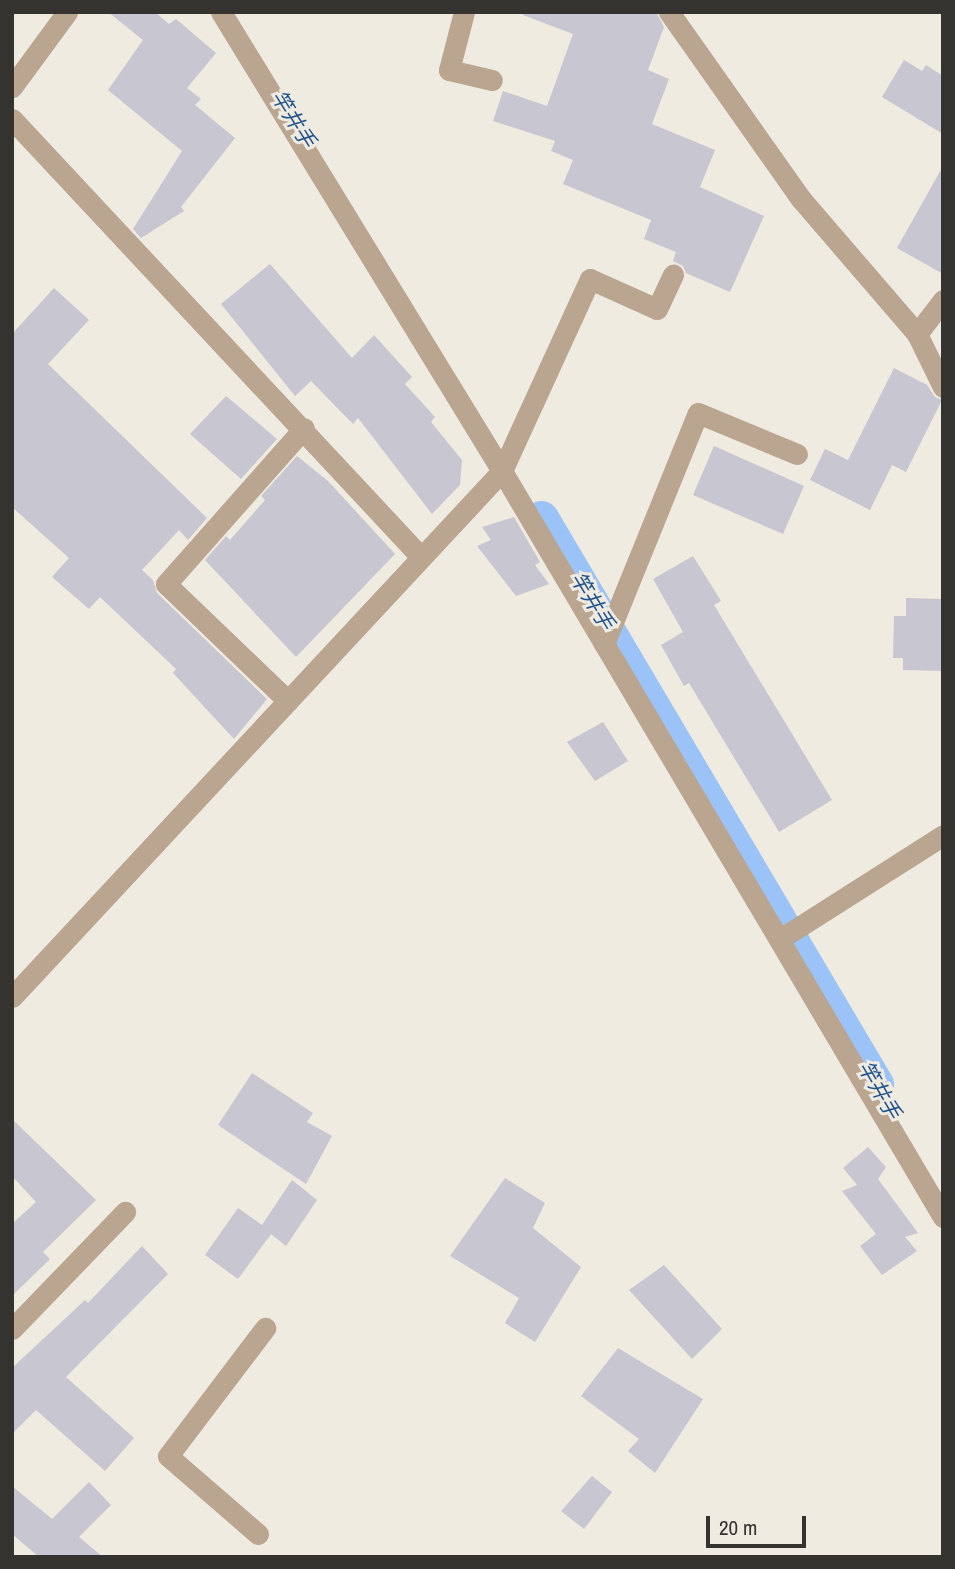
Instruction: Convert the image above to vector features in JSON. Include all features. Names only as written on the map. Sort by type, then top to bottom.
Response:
[{"type":"street","points":[[12,87],[67,12]]},
{"type":"street","points":[[220,12],[502,471],[943,1217]]},
{"type":"street","points":[[464,12],[449,71],[492,80]]},
{"type":"street","points":[[668,12],[801,199],[917,334],[943,387]]},
{"type":"street","points":[[12,119],[304,428],[421,557]]},
{"type":"street","points":[[12,997],[502,471],[590,279],[657,309],[673,274]]},
{"type":"street","points":[[917,334],[943,300]]},
{"type":"street","points":[[604,644],[698,413],[797,454]]},
{"type":"street","points":[[288,701],[166,584],[304,428]]},
{"type":"street","points":[[780,939],[943,835]]},
{"type":"street","points":[[12,1329],[125,1212]]},
{"type":"street","points":[[258,1534],[168,1456],[265,1328]]},
{"type":"building","points":[[108,12],[155,12],[169,24],[176,19],[216,53],[187,88],[201,99],[195,105],[235,138],[181,207],[184,211],[141,238],[133,229],[182,151],[108,90],[143,40]]},
{"type":"building","points":[[524,12],[656,12],[664,27],[648,70],[669,79],[652,124],[715,150],[700,187],[764,216],[730,292],[686,273],[683,266],[673,261],[676,252],[644,239],[651,220],[563,184],[573,160],[551,151],[555,141],[493,121],[503,91],[547,106],[573,34],[523,15]]},
{"type":"building","points":[[904,60],[922,71],[926,65],[943,76],[943,134],[882,97]]},
{"type":"building","points":[[943,166],[943,274],[897,248]]},
{"type":"building","points":[[270,264],[352,358],[374,335],[412,377],[405,384],[435,417],[431,422],[462,460],[460,485],[432,514],[358,418],[353,424],[311,381],[295,396],[221,304]]},
{"type":"building","points":[[54,288],[89,320],[48,364],[207,518],[188,540],[179,530],[142,570],[153,580],[157,593],[267,699],[234,739],[173,673],[176,669],[100,597],[89,609],[52,577],[69,558],[12,507],[12,334]]},
{"type":"building","points":[[894,368],[927,385],[935,397],[942,400],[906,472],[892,465],[870,510],[810,480],[825,449],[848,460]]},
{"type":"building","points":[[226,396],[277,439],[241,479],[190,434]]},
{"type":"building","points":[[714,446],[804,486],[783,534],[693,495]]},
{"type":"building","points":[[297,456],[328,481],[395,554],[296,657],[205,560],[226,536],[230,540],[265,500],[261,496]]},
{"type":"building","points":[[514,517],[540,562],[535,565],[549,584],[516,596],[477,546],[491,540],[482,527]]},
{"type":"building","points":[[693,556],[721,601],[714,605],[832,800],[779,832],[689,683],[684,686],[661,645],[683,632],[653,579]]},
{"type":"building","points":[[906,598],[943,599],[943,671],[903,670],[903,658],[893,658],[894,616],[906,616]]},
{"type":"building","points":[[603,722],[628,761],[595,781],[567,742]]},
{"type":"building","points":[[252,1073],[313,1113],[307,1122],[332,1136],[306,1184],[218,1125]]},
{"type":"building","points":[[12,1119],[96,1200],[43,1252],[50,1259],[12,1296],[12,1224],[36,1202],[12,1176]]},
{"type":"building","points":[[868,1147],[886,1167],[878,1179],[918,1233],[905,1237],[917,1251],[882,1275],[860,1246],[876,1234],[842,1191],[857,1185],[843,1168]]},
{"type":"building","points":[[505,1178],[545,1203],[533,1228],[581,1267],[535,1342],[505,1323],[519,1298],[450,1256]]},
{"type":"building","points":[[292,1180],[317,1200],[286,1246],[271,1234],[238,1279],[205,1255],[238,1208],[262,1225]]},
{"type":"building","points":[[142,1246],[168,1274],[66,1377],[134,1438],[105,1471],[36,1410],[12,1434],[12,1368],[85,1300],[88,1303]]},
{"type":"building","points":[[664,1265],[722,1329],[692,1359],[629,1290]]},
{"type":"building","points":[[618,1348],[703,1399],[655,1473],[628,1451],[639,1439],[581,1396]]},
{"type":"building","points":[[592,1476],[612,1492],[584,1529],[561,1511]]},
{"type":"building","points":[[89,1482],[111,1505],[79,1537],[103,1557],[39,1557],[12,1534],[12,1486],[52,1519]]},
{"type":"waterway","name":"竿井手","points":[[541,518],[876,1084]]}]
